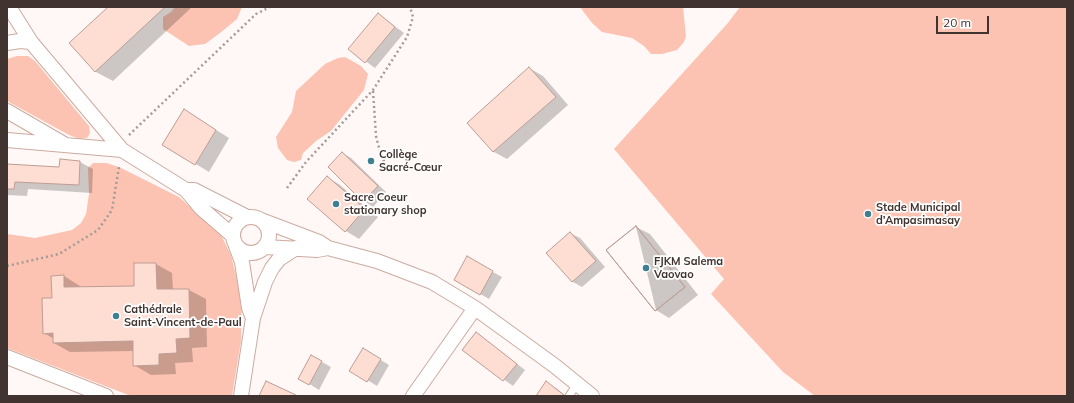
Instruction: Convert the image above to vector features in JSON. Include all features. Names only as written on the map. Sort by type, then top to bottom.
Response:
[{"type":"street","points":[[16,10],[31,42],[122,150],[186,190],[201,208],[246,253],[257,253],[264,249],[268,243],[269,233],[262,220]]},
{"type":"street","points":[[7,44],[20,41],[31,42]]},
{"type":"street","points":[[7,111],[68,146]]},
{"type":"street","points":[[7,140],[122,150]]},
{"type":"street","points":[[186,190],[194,190],[247,217],[262,220],[319,242],[328,248],[377,261],[432,282],[475,308],[573,390],[592,396]]},
{"type":"street","points":[[247,217],[237,223],[234,241],[242,262],[249,308],[253,318]]},
{"type":"street","points":[[264,249],[296,248],[317,250],[328,248]]},
{"type":"street","points":[[241,396],[253,318],[265,282],[272,268],[279,259],[296,248]]},
{"type":"street","points":[[264,249],[265,282]]},
{"type":"street","points":[[413,396],[475,308]]},
{"type":"street","points":[[7,357],[106,396]]},
{"type":"path","points":[[7,266],[60,254],[98,230],[112,210],[122,150],[129,135],[256,14],[270,7]]},
{"type":"path","points":[[286,188],[311,157],[373,90],[407,36],[413,17],[410,7]]},
{"type":"path","points":[[373,90],[376,136],[380,152],[387,168]]},
{"type":"shaded area","points":[[175,7],[242,7],[237,19],[220,33],[205,44],[189,46],[163,29],[163,17],[171,12]]},
{"type":"shaded area","points":[[580,7],[683,7],[686,36],[684,42],[677,50],[662,54],[651,54],[644,46],[632,38],[602,32],[592,23]]},
{"type":"shaded area","name":"Stade Municipal d’Ampasimasay","points":[[740,7],[1067,7],[1067,396],[815,396],[783,372],[711,294],[724,279],[614,149],[727,24]]},
{"type":"shaded area","points":[[17,56],[28,56],[35,61],[89,126],[90,133],[87,138],[80,139],[69,135],[7,101],[7,59]]},
{"type":"shaded area","points":[[345,57],[361,66],[368,74],[364,90],[331,131],[316,141],[303,153],[301,160],[294,162],[287,160],[278,148],[276,137],[292,112],[296,91],[325,64],[338,58]]},
{"type":"shaded area","points":[[93,163],[106,163],[119,167],[179,197],[220,233],[231,255],[242,300],[241,341],[232,396],[131,396],[7,348],[7,234],[35,238],[72,230],[81,223],[86,214],[89,194],[88,168]]},
{"type":"building","points":[[108,7],[165,7],[95,72],[69,43]]},
{"type":"building","points":[[378,13],[395,27],[365,63],[348,49]]},
{"type":"building","points":[[529,67],[556,97],[493,152],[467,123]]},
{"type":"building","points":[[184,109],[216,130],[195,165],[162,145]]},
{"type":"building","points":[[342,152],[378,186],[363,202],[328,167]]},
{"type":"building","points":[[60,159],[80,161],[79,185],[15,182],[14,189],[7,189],[7,164],[59,167]]},
{"type":"building","name":"Sacre Coeur stationary shop","points":[[327,176],[365,209],[345,232],[307,199]]},
{"type":"building","name":"FJKM Salema Vaovao","points":[[636,226],[685,287],[655,311],[606,250]]},
{"type":"building","name":"FJKM Salema Vaovao","points":[[636,226],[685,287],[655,311],[606,250]]},
{"type":"building","points":[[570,232],[596,261],[572,282],[546,253]]},
{"type":"building","points":[[467,256],[493,271],[480,295],[454,280]]},
{"type":"building","name":"Cathédrale Saint-Vincent-de-Paul","points":[[134,263],[156,263],[157,289],[189,289],[190,338],[176,339],[177,353],[159,354],[159,365],[133,366],[133,341],[53,343],[53,333],[43,334],[42,298],[52,298],[51,276],[64,275],[64,287],[134,286]]},
{"type":"building","points":[[476,332],[517,364],[503,381],[462,350]]},
{"type":"building","points":[[363,348],[381,359],[367,382],[349,371]]},
{"type":"building","points":[[311,355],[322,361],[309,385],[298,379]]},
{"type":"building","points":[[266,381],[298,396],[259,396]]},
{"type":"building","points":[[546,381],[565,396],[536,396]]},
{"type":"place","name":"Collège Sacré-Cœur","points":[[371,161]]},
{"type":"place","name":"Sacre Coeur stationary shop","points":[[336,204]]},
{"type":"place","name":"Stade Municipal d’Ampasimasay","points":[[868,214]]},
{"type":"place","name":"FJKM Salema Vaovao","points":[[646,268]]},
{"type":"place","name":"Cathédrale Saint-Vincent-de-Paul","points":[[116,316]]}]
